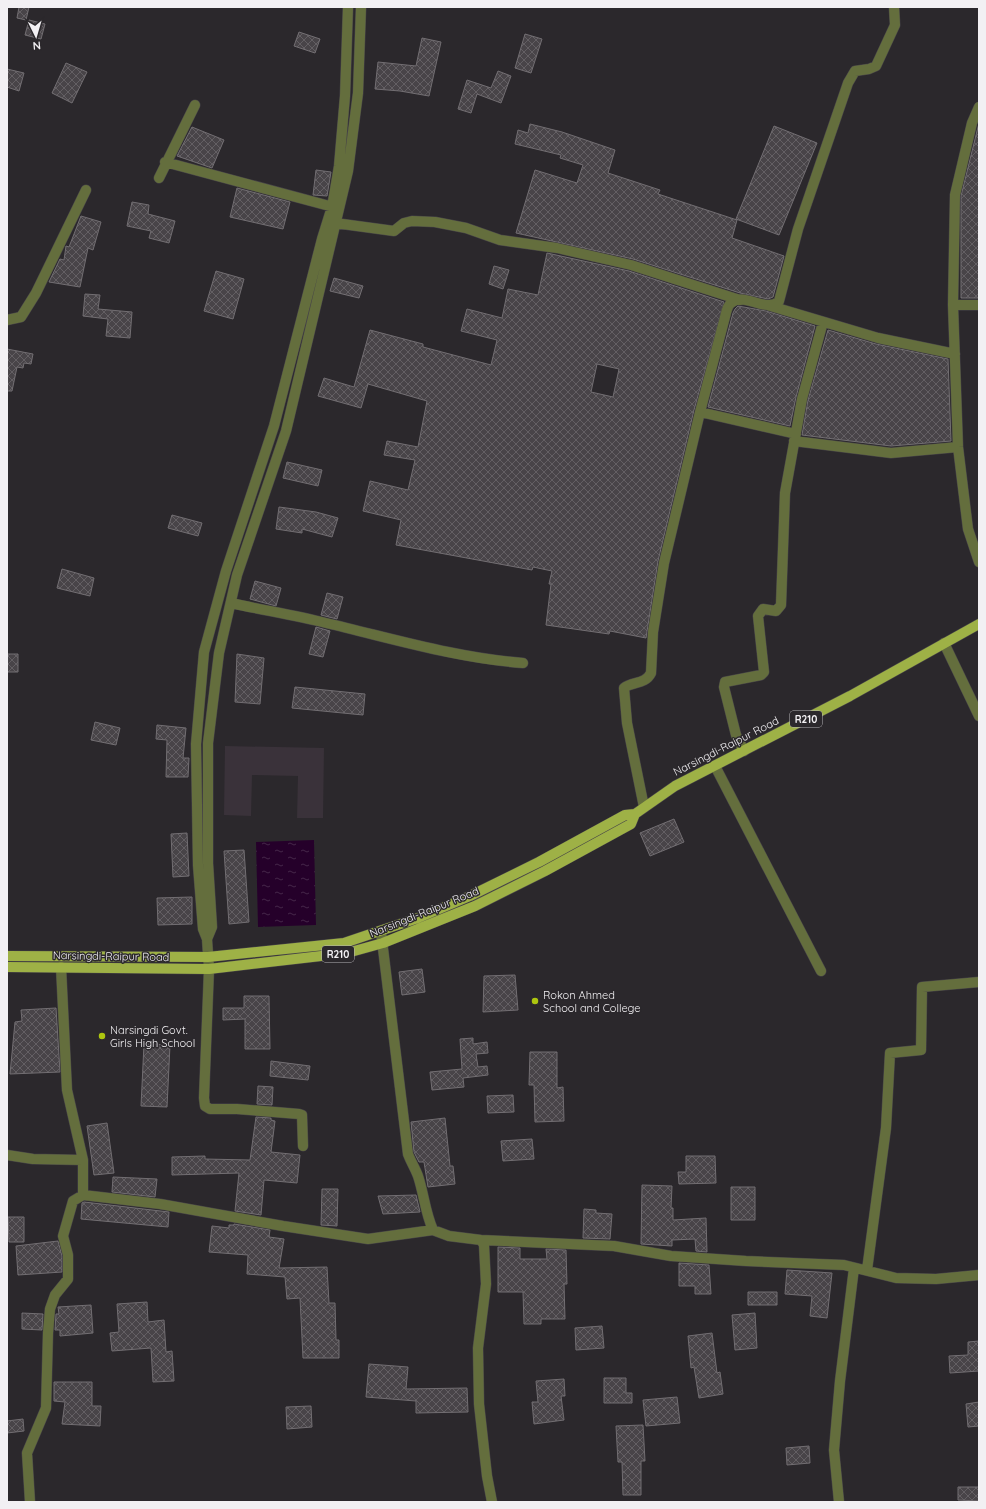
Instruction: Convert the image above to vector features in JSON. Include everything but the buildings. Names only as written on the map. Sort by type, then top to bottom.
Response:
[{"type":"main road","name":"Narsingdi-Raipur Road","points":[[7,967],[209,969],[347,953],[383,943],[475,906],[545,871],[628,826],[631,824],[635,814],[675,786],[850,696],[979,624]]},
{"type":"main road","name":"Narsingdi-Raipur Road","points":[[7,956],[208,957],[344,943],[381,932],[470,896],[539,862],[625,814],[635,814]]},
{"type":"street","points":[[207,939],[212,927],[208,863],[208,743],[219,653],[237,575],[286,431],[334,223],[345,96],[348,7]]},
{"type":"street","points":[[303,1146],[302,1115],[237,1109],[210,1109],[205,1106],[204,1098],[209,969],[207,939],[203,929],[198,865],[196,744],[204,652],[226,571],[274,426],[322,239],[348,172],[358,93],[361,7]]},
{"type":"street","points":[[767,305],[775,304],[779,301],[798,229],[848,83],[855,71],[869,69],[876,66],[895,25],[894,7]]},
{"type":"street","points":[[160,178],[166,162],[195,104]]},
{"type":"street","points":[[979,107],[972,124],[955,195],[953,305],[958,447],[968,529],[979,562]]},
{"type":"street","points":[[166,162],[335,208]]},
{"type":"street","points":[[7,320],[21,317],[36,293],[86,190]]},
{"type":"street","points":[[334,223],[394,231],[404,223],[412,221],[435,222],[466,228],[500,240],[557,248],[631,265],[740,300],[767,305],[878,338],[955,354]]},
{"type":"street","points":[[644,807],[627,723],[624,688],[641,682],[651,673],[653,632],[658,595],[700,412],[727,309],[730,303],[740,300]]},
{"type":"street","points":[[953,305],[979,305]]},
{"type":"street","points":[[744,751],[736,736],[724,687],[725,682],[730,680],[761,675],[764,672],[758,616],[763,609],[776,611],[781,605],[785,493],[802,399],[823,322]]},
{"type":"street","points":[[700,412],[795,438],[891,453],[958,447]]},
{"type":"street","points":[[230,603],[326,622],[413,645],[500,662],[523,663]]},
{"type":"street","points":[[944,643],[979,716]]},
{"type":"street","points":[[716,766],[821,971]]},
{"type":"street","points":[[381,932],[408,1154],[412,1166],[418,1174],[426,1216],[433,1230]]},
{"type":"street","points":[[61,967],[67,1090],[83,1160],[83,1196]]},
{"type":"street","points":[[867,1270],[886,1128],[890,1053],[921,1050],[922,987],[979,982]]},
{"type":"street","points":[[7,1155],[32,1159],[83,1160]]},
{"type":"street","points":[[30,1502],[27,1453],[46,1408],[50,1309],[55,1295],[68,1279],[68,1255],[63,1236],[73,1201],[83,1196],[160,1204],[283,1226],[368,1239],[433,1230],[449,1236],[481,1240],[614,1246],[671,1256],[844,1265],[896,1278],[936,1278],[979,1275]]},
{"type":"street","points":[[481,1240],[484,1245],[486,1284],[478,1348],[479,1404],[487,1476],[492,1502]]},
{"type":"street","points":[[839,1502],[834,1450],[840,1381],[854,1268]]},
{"type":"shaded area","points":[[225,746],[324,748],[323,818],[297,818],[298,776],[252,775],[251,816],[224,815]]},
{"type":"water","points":[[314,840],[316,925],[258,927],[256,842]]},
{"type":"place","name":"Rokon Ahmed School and College","points":[[535,1001]]},
{"type":"place","name":"Narsingdi Govt. Girls High School","points":[[102,1036]]}]
